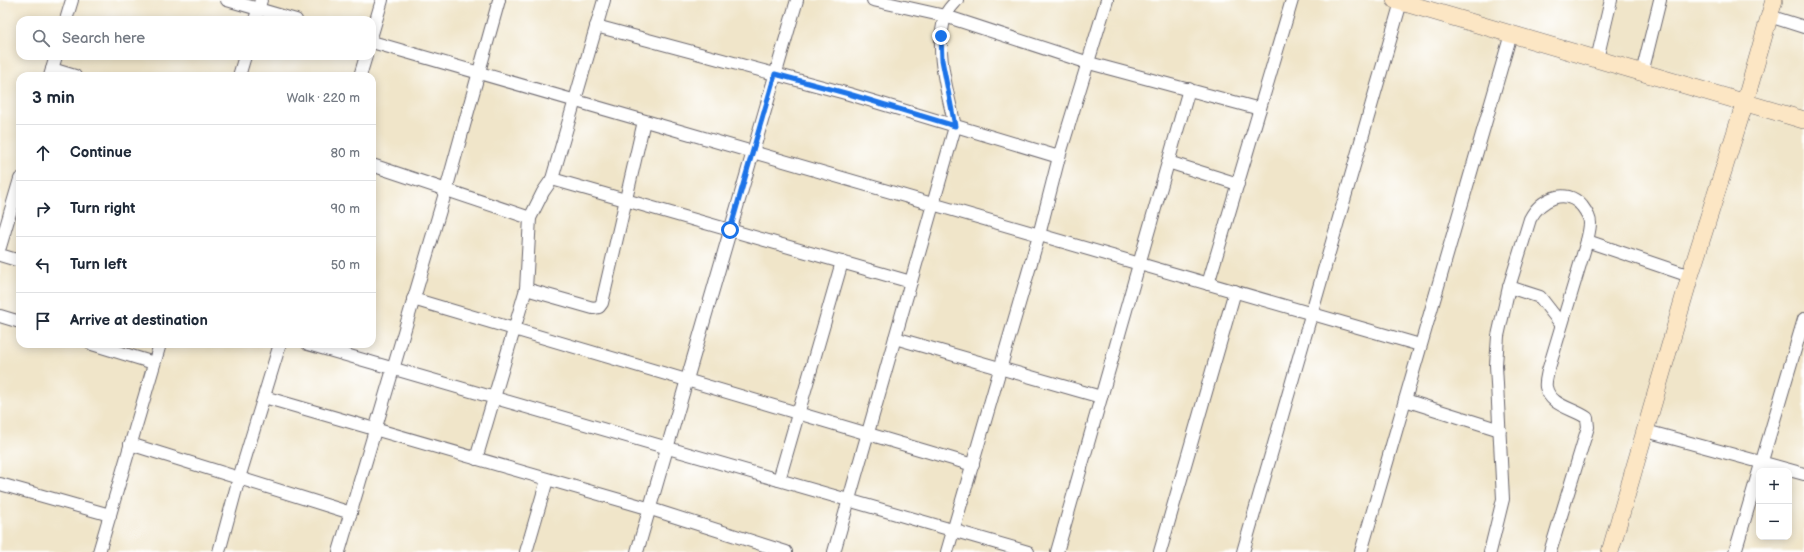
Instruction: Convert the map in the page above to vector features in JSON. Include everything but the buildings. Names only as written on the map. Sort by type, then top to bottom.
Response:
[{"type":"street","points":[[67,16],[72,0]]},
{"type":"street","points":[[227,0],[281,16]]},
{"type":"street","points":[[376,20],[382,0]]},
{"type":"street","points":[[339,552],[446,190],[499,0]]},
{"type":"street","points":[[476,459],[526,289],[530,218],[542,192],[552,179],[604,0]]},
{"type":"street","points":[[637,552],[651,509],[666,448],[687,380],[796,0]]},
{"type":"street","points":[[873,0],[945,16],[1089,63],[1260,109]]},
{"type":"street","points":[[834,552],[955,126],[942,60],[941,36],[945,16],[957,0]]},
{"type":"street","points":[[947,552],[1039,235],[1059,157],[1089,63],[1107,0]]},
{"type":"street","points":[[1208,284],[1292,0]]},
{"type":"street","points":[[1597,59],[1611,0]]},
{"type":"street","points":[[1642,73],[1660,0]]},
{"type":"street","points":[[1244,552],[1312,314],[1398,1],[1804,120]]},
{"type":"street","points":[[1610,552],[1690,276],[1745,102],[1771,8],[1804,27]]},
{"type":"street","points":[[596,26],[849,94],[1059,157]]},
{"type":"street","points":[[1361,552],[1511,34]]},
{"type":"street","points":[[376,43],[1420,345]]},
{"type":"street","points":[[51,72],[55,60]]},
{"type":"street","points":[[240,72],[244,60]]},
{"type":"street","points":[[361,72],[365,60]]},
{"type":"street","points":[[1057,552],[1189,89]]},
{"type":"street","points":[[526,289],[593,308],[599,307],[602,303],[627,200],[644,120]]},
{"type":"street","points":[[1168,162],[1238,184]]},
{"type":"street","points":[[376,166],[530,218]]},
{"type":"street","points":[[552,179],[911,282]]},
{"type":"street","points":[[0,247],[16,193]]},
{"type":"street","points":[[1490,552],[1503,499],[1496,350],[1498,336],[1509,287],[1530,220],[1535,210],[1543,202],[1558,196],[1569,197],[1578,201],[1585,210],[1590,222],[1587,242],[1561,324],[1548,371],[1546,386],[1550,397],[1558,404],[1578,412],[1587,418],[1588,427],[1550,552]]},
{"type":"street","points":[[1587,242],[1690,276]]},
{"type":"street","points":[[0,255],[16,260]]},
{"type":"street","points":[[779,480],[842,262]]},
{"type":"street","points":[[1509,287],[1540,297],[1561,324]]},
{"type":"street","points":[[1160,552],[1235,291]]},
{"type":"street","points":[[414,299],[973,465]]},
{"type":"street","points":[[0,316],[16,321]]},
{"type":"street","points":[[1735,552],[1760,462],[1804,319]]},
{"type":"street","points":[[896,338],[1101,398]]},
{"type":"street","points":[[105,348],[154,363]]},
{"type":"street","points":[[100,552],[159,348]]},
{"type":"street","points":[[219,552],[239,478],[279,348]]},
{"type":"street","points":[[322,348],[1028,552]]},
{"type":"street","points":[[264,397],[651,509],[786,552]]},
{"type":"street","points":[[1405,400],[1500,430]]},
{"type":"street","points":[[1646,431],[1804,474]]},
{"type":"street","points":[[130,444],[351,513]]},
{"type":"street","points":[[526,552],[547,480]]},
{"type":"street","points":[[0,484],[110,515]]},
{"type":"route","points":[[730,230],[775,74],[849,94],[955,126],[942,60],[941,36]]}]
